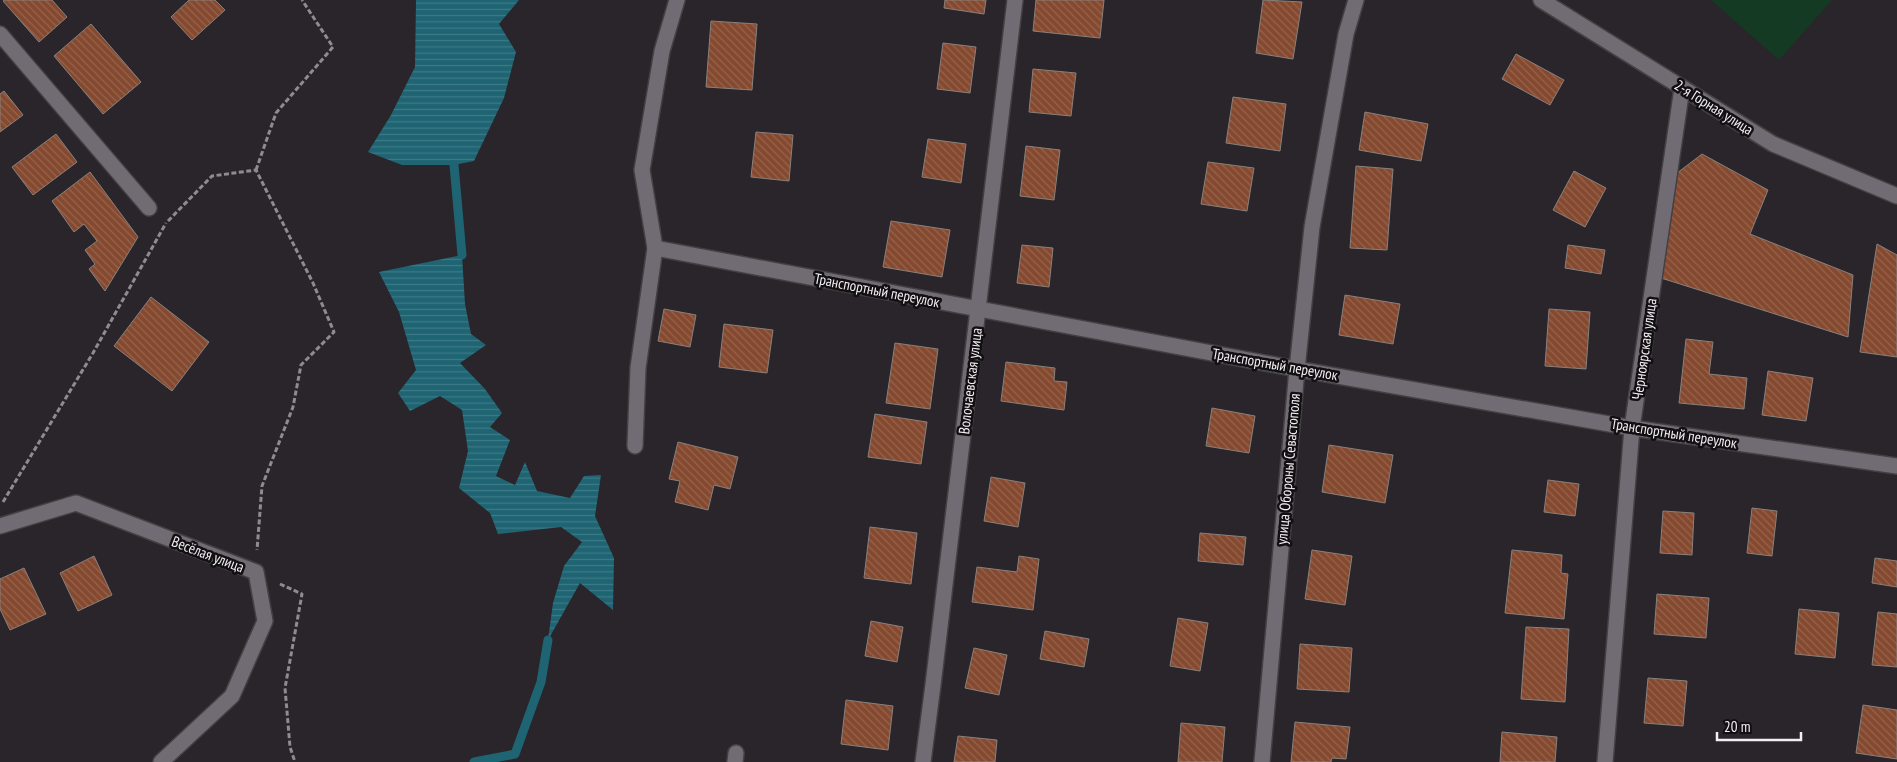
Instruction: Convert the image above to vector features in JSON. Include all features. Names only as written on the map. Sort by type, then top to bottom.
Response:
[{"type":"street","points":[[635,446],[638,368],[655,248],[642,170],[662,51],[677,0]]},
{"type":"street","name":"Волочаевская улица","points":[[922,762],[934,685],[1015,0]]},
{"type":"street","name":"улица Обороны Севастополя","points":[[1262,762],[1296,368],[1312,227],[1346,34],[1356,0]]},
{"type":"street","name":"2-я Горная улица","points":[[1541,0],[1773,144],[1897,196]]},
{"type":"street","points":[[0,34],[149,208]]},
{"type":"street","name":"Черноярская улица","points":[[1605,762],[1632,428],[1682,88]]},
{"type":"street","name":"Транспортный переулок","points":[[655,248],[1296,368],[1632,428],[1897,466]]},
{"type":"street","name":"Весёлая улица","points":[[0,526],[76,503],[256,572],[265,621],[232,696],[161,762]]},
{"type":"path","points":[[296,762],[290,747],[285,688],[302,594],[256,572],[262,486],[293,407],[301,365],[334,332],[313,283],[256,170],[276,113],[334,47],[302,0]]},
{"type":"path","points":[[0,508],[93,353],[166,222],[212,176],[256,170]]},
{"type":"path","points":[[149,208],[166,222]]},
{"type":"green space","points":[[1711,0],[1832,0],[1779,60]]},
{"type":"water","points":[[416,0],[519,0],[499,24],[516,52],[504,98],[474,161],[454,165],[402,165],[368,152],[391,115],[415,67]]},
{"type":"water","points":[[462,255],[465,304],[471,334],[486,345],[460,363],[485,389],[502,413],[490,427],[510,440],[496,476],[515,485],[525,462],[537,491],[570,498],[584,476],[601,475],[595,516],[614,558],[613,610],[580,583],[548,640],[553,603],[564,566],[582,542],[561,527],[498,534],[490,513],[459,488],[468,451],[462,410],[440,396],[410,411],[398,393],[416,370],[399,312],[379,272]]},
{"type":"building","points":[[52,0],[67,17],[39,42],[3,1]]},
{"type":"building","points":[[189,0],[215,0],[225,10],[192,40],[171,17]]},
{"type":"building","points":[[945,0],[986,0],[984,14],[944,8]]},
{"type":"building","points":[[1036,0],[1104,0],[1100,38],[1033,31]]},
{"type":"building","points":[[1263,0],[1302,2],[1293,59],[1256,53]]},
{"type":"building","points":[[711,21],[757,24],[752,90],[706,87]]},
{"type":"building","points":[[91,24],[141,82],[103,114],[54,56]]},
{"type":"building","points":[[943,43],[976,47],[970,93],[937,89]]},
{"type":"building","points":[[1516,54],[1564,80],[1550,105],[1502,79]]},
{"type":"building","points":[[1033,69],[1076,73],[1071,116],[1029,112]]},
{"type":"building","points":[[4,91],[23,115],[0,132],[0,94]]},
{"type":"building","points":[[1233,97],[1286,104],[1280,151],[1226,143]]},
{"type":"building","points":[[1365,112],[1428,124],[1421,161],[1359,150]]},
{"type":"building","points":[[756,132],[793,135],[789,181],[751,177]]},
{"type":"building","points":[[56,134],[77,162],[33,195],[12,167]]},
{"type":"building","points":[[928,139],[966,144],[961,183],[922,177]]},
{"type":"building","points":[[1026,146],[1060,150],[1054,200],[1020,196]]},
{"type":"building","points":[[1702,154],[1768,190],[1750,234],[1853,275],[1848,337],[1661,278],[1668,180]]},
{"type":"building","points":[[1208,162],[1254,168],[1247,211],[1201,204]]},
{"type":"building","points":[[1356,166],[1393,169],[1387,250],[1350,248]]},
{"type":"building","points":[[1574,171],[1606,188],[1585,227],[1553,210]]},
{"type":"building","points":[[90,172],[138,237],[105,291],[89,269],[95,264],[85,250],[97,241],[84,224],[74,232],[52,201]]},
{"type":"building","points":[[891,221],[950,230],[942,277],[883,267]]},
{"type":"building","points":[[1877,244],[1897,255],[1897,357],[1860,352]]},
{"type":"building","points":[[1022,245],[1053,248],[1049,287],[1017,283]]},
{"type":"building","points":[[1568,245],[1605,250],[1601,274],[1565,268]]},
{"type":"building","points":[[1345,295],[1400,304],[1393,344],[1339,335]]},
{"type":"building","points":[[151,297],[209,342],[172,391],[114,346]]},
{"type":"building","points":[[664,309],[696,315],[690,347],[658,341]]},
{"type":"building","points":[[1549,309],[1590,312],[1586,369],[1545,366]]},
{"type":"building","points":[[724,324],[773,330],[767,373],[719,367]]},
{"type":"building","points":[[1686,339],[1713,342],[1709,374],[1747,378],[1744,409],[1679,403]]},
{"type":"building","points":[[895,343],[938,349],[930,409],[886,403]]},
{"type":"building","points":[[1006,362],[1055,368],[1054,381],[1067,382],[1064,410],[1001,401]]},
{"type":"building","points":[[1768,371],[1813,378],[1806,421],[1762,415]]},
{"type":"building","points":[[1212,408],[1255,416],[1249,453],[1206,446]]},
{"type":"building","points":[[875,414],[927,422],[921,464],[868,457]]},
{"type":"building","points":[[678,442],[738,457],[730,489],[714,485],[708,510],[675,502],[680,481],[669,479]]},
{"type":"building","points":[[1329,445],[1393,455],[1385,503],[1322,492]]},
{"type":"building","points":[[991,477],[1025,483],[1018,527],[984,521]]},
{"type":"building","points":[[1548,480],[1579,484],[1575,516],[1544,512]]},
{"type":"building","points":[[1752,508],[1777,511],[1772,556],[1747,553]]},
{"type":"building","points":[[1663,511],[1694,513],[1692,555],[1660,553]]},
{"type":"building","points":[[870,527],[917,533],[911,584],[864,578]]},
{"type":"building","points":[[1200,533],[1246,537],[1243,565],[1198,561]]},
{"type":"building","points":[[1312,550],[1352,556],[1345,605],[1305,599]]},
{"type":"building","points":[[1512,550],[1562,555],[1561,573],[1568,574],[1564,619],[1505,613]]},
{"type":"building","points":[[94,556],[112,595],[78,611],[60,573]]},
{"type":"building","points":[[1019,556],[1039,559],[1033,610],[972,602],[977,567],[1017,572]]},
{"type":"building","points":[[1875,558],[1897,561],[1897,587],[1872,583]]},
{"type":"building","points":[[24,568],[46,614],[10,630],[0,609],[0,579]]},
{"type":"building","points":[[1657,594],[1709,598],[1706,638],[1654,634]]},
{"type":"building","points":[[1799,609],[1839,613],[1835,658],[1795,654]]},
{"type":"building","points":[[1878,612],[1897,614],[1897,667],[1872,665]]},
{"type":"building","points":[[1178,618],[1208,623],[1200,671],[1170,666]]},
{"type":"building","points":[[871,621],[903,627],[897,662],[865,656]]},
{"type":"building","points":[[1526,627],[1569,629],[1565,702],[1521,699]]},
{"type":"building","points":[[1045,631],[1089,639],[1084,667],[1040,659]]},
{"type":"building","points":[[1300,644],[1352,648],[1349,692],[1297,689]]},
{"type":"building","points":[[974,648],[1007,655],[999,695],[965,688]]},
{"type":"building","points":[[1648,678],[1687,681],[1683,726],[1644,723]]},
{"type":"building","points":[[846,700],[893,706],[888,750],[841,744]]},
{"type":"building","points":[[1863,705],[1897,710],[1897,759],[1856,753]]},
{"type":"building","points":[[1295,722],[1350,727],[1346,759],[1332,758],[1331,762],[1291,762]]},
{"type":"building","points":[[1181,723],[1225,727],[1222,762],[1178,762]]},
{"type":"building","points":[[1502,732],[1557,737],[1555,762],[1500,762]]},
{"type":"building","points":[[958,736],[997,740],[995,762],[954,762]]},
{"type":"waterway","points":[[454,165],[462,255]]},
{"type":"waterway","points":[[474,762],[515,754],[541,682],[548,640]]}]
